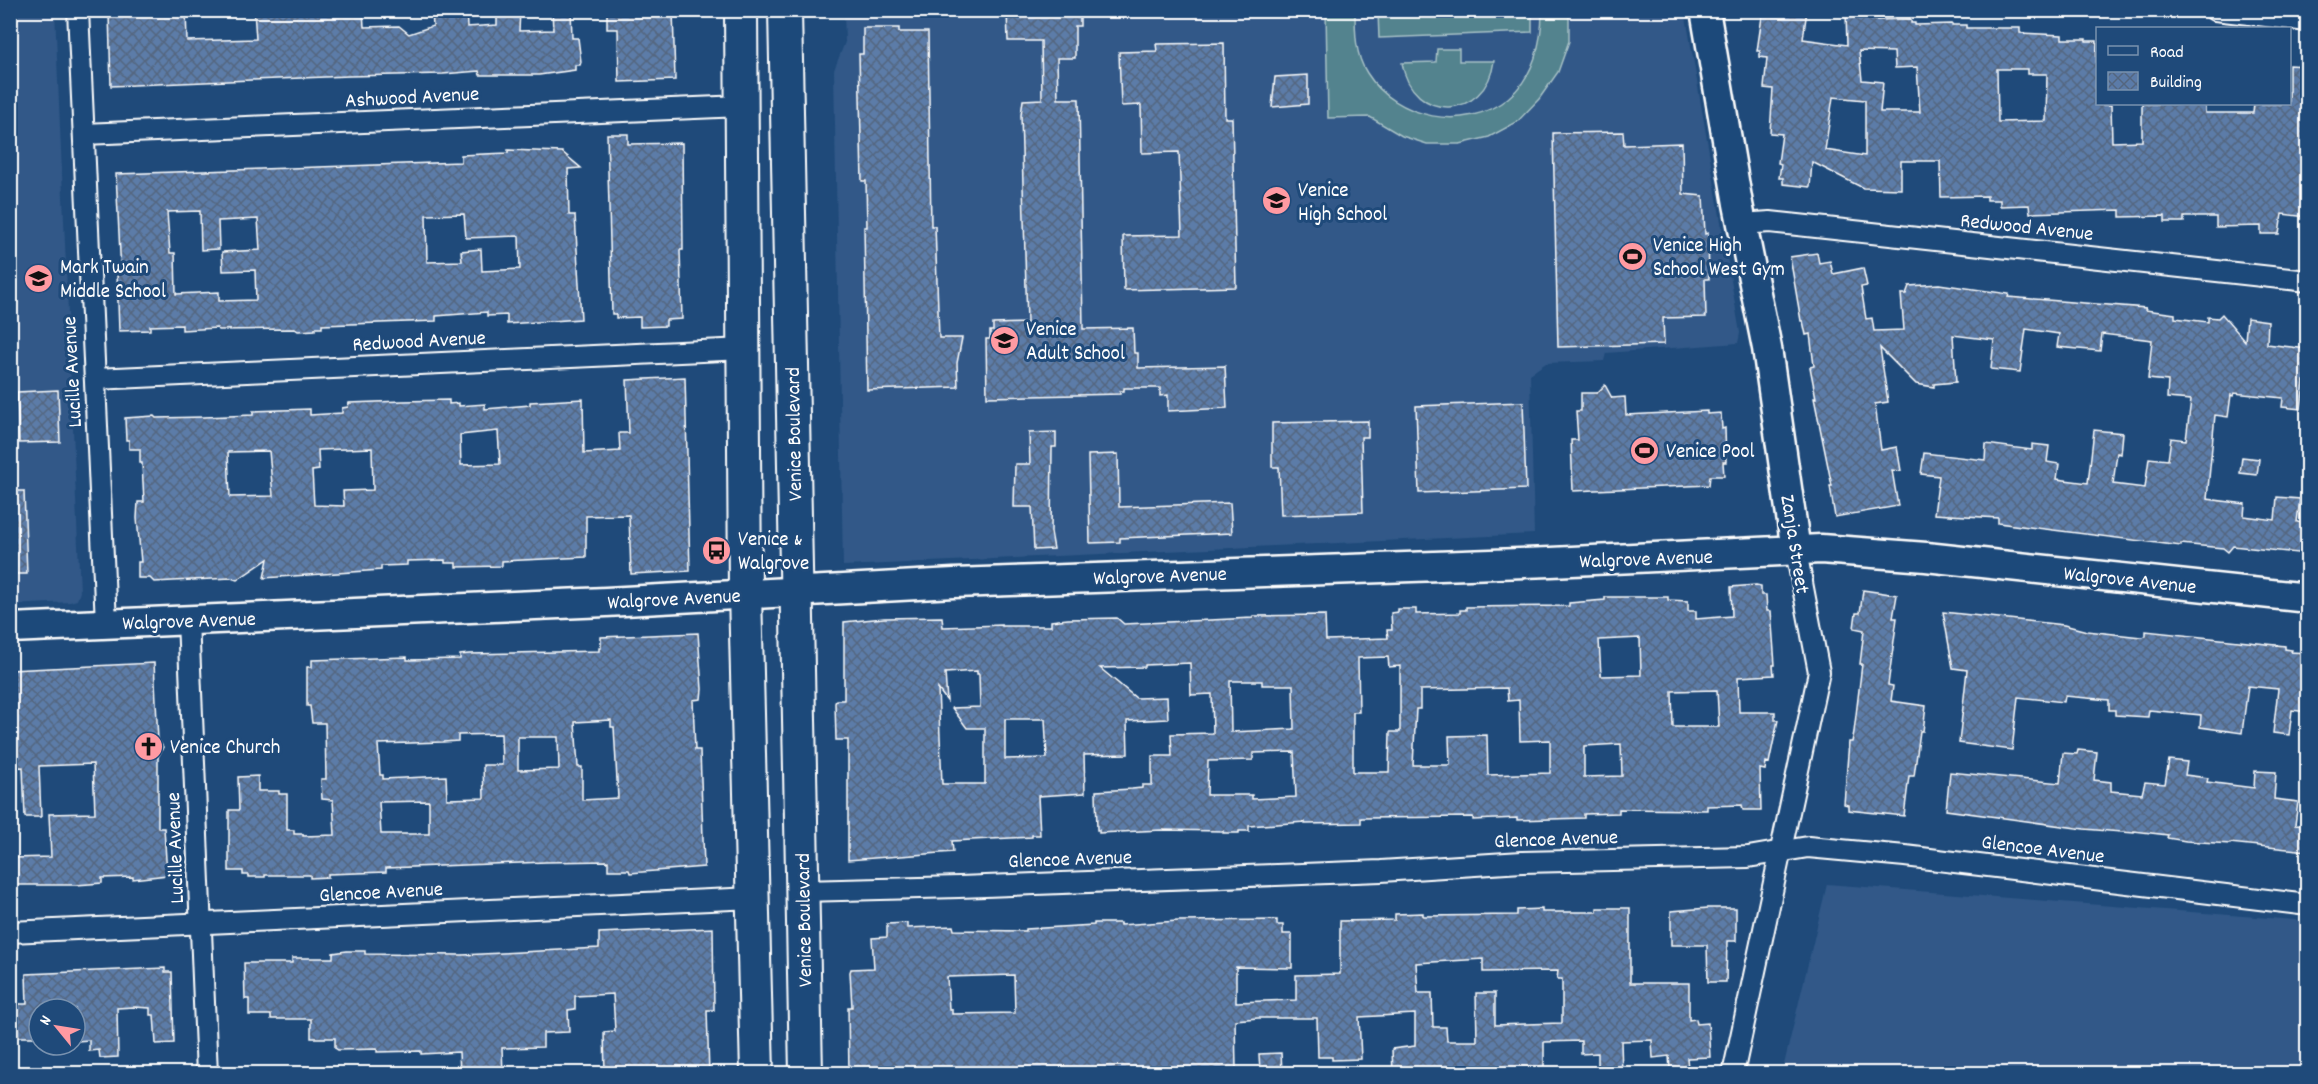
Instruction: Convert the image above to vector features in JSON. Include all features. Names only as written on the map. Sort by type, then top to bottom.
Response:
[{"type":"main road","points":[[741,10],[745,593],[757,1074]]},
{"type":"main road","name":"Venice Boulevard","points":[[785,10],[806,1074]]},
{"type":"street","name":"Lucille Avenue","points":[[78,10],[106,623]]},
{"type":"street","name":"Zanja Street","points":[[1705,10],[1742,224],[1767,348],[1796,551],[1819,672],[1733,1074]]},
{"type":"street","points":[[2215,10],[2307,21]]},
{"type":"street","name":"Ashwood Avenue","points":[[84,134],[742,106]]},
{"type":"street","name":"Redwood Avenue","points":[[1742,224],[1770,222],[1850,230],[2307,281]]},
{"type":"street","name":"Redwood Avenue","points":[[95,379],[745,349]]},
{"type":"street","name":"Walgrove Avenue","points":[[10,628],[606,602],[964,582],[1551,562],[1821,549],[1926,557],[2307,598]]},
{"type":"street","name":"Lucille Avenue","points":[[188,620],[207,1074]]},
{"type":"street","name":"Glencoe Avenue","points":[[802,891],[1381,871],[1522,862],[1748,857],[1808,848],[1905,856],[2307,905]]},
{"type":"street","name":"Glencoe Avenue","points":[[10,932],[754,897]]},
{"type":"shaded area","name":"Mark Twain Middle School","points":[[10,11],[55,11],[80,592],[77,600],[70,602],[11,605]]},
{"type":"shaded area","name":"Venice High School","points":[[844,11],[1685,11],[1740,333],[1738,343],[1606,353],[1604,361],[1546,363],[1530,374],[1534,534],[843,566],[834,70],[845,42]]},
{"type":"shaded area","points":[[1827,884],[2307,921],[2307,1073],[1782,1073]]},
{"type":"green space","points":[[1326,11],[1355,11],[1358,51],[1367,73],[1380,89],[1395,101],[1432,116],[1452,118],[1472,115],[1491,109],[1517,90],[1535,58],[1542,11],[1569,11],[1569,41],[1558,72],[1539,99],[1517,122],[1489,137],[1460,144],[1427,144],[1402,136],[1370,117],[1328,118]]},
{"type":"green space","points":[[1378,11],[1532,11],[1532,32],[1379,38]]},
{"type":"green space","points":[[1437,49],[1459,49],[1459,61],[1494,61],[1488,81],[1478,95],[1464,104],[1449,107],[1433,105],[1419,96],[1408,83],[1402,63],[1436,62]]},
{"type":"building","points":[[127,10],[186,10],[187,41],[256,39],[254,10],[361,10],[364,27],[399,26],[409,34],[433,26],[432,10],[466,10],[467,27],[497,25],[497,10],[520,10],[519,31],[553,30],[552,10],[571,10],[572,38],[578,38],[581,62],[580,65],[575,65],[575,70],[539,75],[480,75],[479,71],[111,86],[109,13],[127,13]]},
{"type":"building","points":[[607,10],[673,10],[675,80],[619,82],[618,29],[607,29]]},
{"type":"building","points":[[1007,10],[1080,10],[1080,26],[1075,26],[1075,58],[1057,58],[1058,99],[1079,99],[1083,329],[1133,328],[1134,353],[1138,353],[1138,368],[1225,366],[1227,408],[1168,411],[1168,395],[1160,396],[1160,388],[1124,388],[1120,394],[987,397],[986,339],[990,339],[993,324],[1027,323],[1021,115],[1023,100],[1042,99],[1041,41],[1008,41]]},
{"type":"building","points":[[1763,10],[1807,10],[1803,39],[1847,45],[1846,13],[1874,13],[1875,20],[1911,19],[1911,23],[1915,25],[1952,24],[1966,25],[1966,28],[2020,28],[2020,33],[2062,35],[2062,39],[2096,41],[2095,105],[2111,105],[2112,142],[2142,141],[2142,105],[2205,105],[2205,113],[2253,113],[2254,105],[2291,105],[2291,65],[2307,66],[2307,217],[2282,214],[2279,234],[2261,234],[2261,226],[2216,227],[2216,217],[2184,217],[2184,222],[2165,222],[2165,216],[2120,217],[2120,210],[2030,213],[2029,205],[2000,206],[2000,200],[1987,200],[1987,196],[1941,197],[1940,161],[1901,161],[1901,189],[1863,188],[1812,162],[1810,187],[1783,184],[1783,178],[1779,178],[1781,164],[1778,163],[1782,134],[1770,133],[1773,89],[1764,88],[1767,58],[1760,57],[1760,51],[1757,51]],"holes":[[[1859,51],[1894,52],[1895,68],[1917,67],[1920,112],[1880,112],[1883,82],[1862,80]],[[1997,69],[2028,69],[2028,74],[2047,74],[2046,121],[1998,122]],[[1833,97],[1865,100],[1865,156],[1825,150]]]},
{"type":"building","points":[[863,28],[899,28],[899,32],[928,32],[931,226],[935,226],[939,338],[962,338],[957,363],[958,387],[867,390],[864,227],[867,227],[866,181],[862,181],[859,54],[863,54]]},
{"type":"building","points":[[1224,43],[1225,118],[1232,118],[1236,287],[1124,290],[1123,236],[1182,235],[1179,152],[1142,153],[1141,105],[1121,106],[1119,52],[1157,51],[1156,44]]},
{"type":"building","points":[[1308,75],[1308,104],[1272,107],[1275,77]]},
{"type":"building","name":"Venice High School West Gym","points":[[1623,132],[1624,145],[1682,143],[1683,194],[1703,196],[1705,234],[1708,233],[1709,279],[1705,279],[1706,317],[1663,318],[1664,344],[1558,347],[1553,133]]},
{"type":"building","points":[[607,134],[628,134],[628,144],[682,143],[683,250],[680,250],[682,319],[666,320],[666,326],[640,327],[640,317],[616,318],[616,314],[612,314]]},
{"type":"building","points":[[508,150],[562,152],[581,168],[568,169],[569,215],[575,215],[581,319],[507,324],[507,315],[487,316],[487,312],[436,316],[436,321],[322,325],[322,328],[315,328],[315,330],[298,331],[295,329],[218,330],[217,328],[182,330],[182,325],[150,326],[150,330],[119,331],[117,273],[121,273],[116,174],[461,162],[461,155],[508,153]],"holes":[[[200,211],[201,250],[219,249],[218,221],[258,219],[260,250],[222,252],[223,271],[255,270],[256,300],[219,301],[219,292],[176,294],[175,253],[170,253],[167,212]],[[464,214],[466,238],[519,236],[520,269],[482,271],[481,249],[461,251],[462,261],[427,262],[426,215]]]},
{"type":"building","points":[[1817,253],[1819,263],[1830,261],[1833,274],[1863,268],[1867,286],[1861,287],[1866,319],[1872,318],[1874,331],[1904,330],[1901,294],[1906,294],[1909,286],[1939,284],[2009,294],[2008,297],[2146,308],[2145,310],[2175,314],[2175,318],[2208,322],[2208,317],[2218,318],[2222,314],[2245,341],[2247,318],[2268,321],[2267,344],[2307,349],[2307,382],[2304,381],[2301,409],[2282,407],[2283,398],[2234,393],[2233,396],[2231,395],[2228,417],[2215,415],[2207,499],[2245,504],[2244,516],[2275,520],[2277,497],[2300,499],[2297,522],[2307,524],[2307,554],[2233,546],[2228,552],[2223,548],[2181,544],[2181,546],[1998,523],[1998,518],[1934,514],[1939,476],[1921,474],[1924,453],[1985,460],[1986,444],[2032,450],[2032,444],[2049,446],[2047,462],[2059,464],[2057,479],[2088,483],[2094,430],[2123,433],[2121,454],[2117,453],[2113,484],[2145,488],[2149,458],[2168,460],[2171,438],[2186,440],[2191,400],[2167,398],[2168,381],[2148,379],[2152,340],[2102,334],[2100,351],[2057,347],[2059,334],[2026,329],[2020,372],[1991,369],[1994,340],[1953,335],[1956,382],[1934,384],[1934,387],[1916,384],[1880,348],[1888,402],[1875,404],[1881,450],[1897,447],[1901,471],[1892,470],[1898,506],[1835,517],[1830,486],[1832,486],[1814,398],[1816,398],[1810,367],[1814,366],[1810,334],[1806,335],[1803,321],[1801,321],[1790,257]]},
{"type":"building","points":[[685,377],[690,571],[631,574],[629,515],[586,516],[586,557],[502,561],[502,566],[456,567],[456,563],[445,563],[445,560],[407,561],[407,565],[381,566],[381,570],[264,578],[268,559],[237,580],[231,578],[154,582],[150,578],[138,578],[138,562],[141,562],[138,502],[144,502],[142,463],[140,463],[140,449],[129,449],[129,440],[126,440],[125,418],[253,415],[253,411],[310,409],[310,415],[342,413],[342,408],[348,407],[349,403],[403,401],[449,400],[449,404],[459,403],[459,406],[485,404],[485,409],[530,405],[530,402],[583,399],[584,453],[620,451],[619,433],[629,433],[627,380]],"holes":[[[498,431],[500,464],[461,465],[460,435]],[[372,448],[373,490],[343,491],[344,506],[314,505],[312,471],[319,470],[318,450]],[[269,451],[273,496],[230,497],[228,452]]]},
{"type":"building","points":[[1605,385],[1612,398],[1625,397],[1626,415],[1707,411],[1707,414],[1721,413],[1722,429],[1725,428],[1724,476],[1710,476],[1709,485],[1573,491],[1571,440],[1578,440],[1576,411],[1581,411],[1581,393],[1597,393]]},
{"type":"building","points":[[58,390],[60,442],[19,443],[17,392]]},
{"type":"building","points":[[1523,402],[1526,489],[1419,493],[1416,406]]},
{"type":"building","points":[[1368,421],[1368,437],[1361,437],[1363,512],[1281,515],[1279,467],[1272,467],[1272,423]]},
{"type":"building","points":[[1056,432],[1056,447],[1052,447],[1051,532],[1054,549],[1034,550],[1032,507],[1014,507],[1015,464],[1030,464],[1029,433]]},
{"type":"building","points":[[1118,454],[1119,507],[1230,503],[1232,533],[1120,538],[1120,542],[1090,543],[1088,455]]},
{"type":"building","points":[[2242,457],[2259,459],[2257,475],[2240,473]]},
{"type":"building","points":[[10,491],[24,491],[27,574],[10,574]]},
{"type":"building","points":[[1761,586],[1761,595],[1766,595],[1767,611],[1771,611],[1774,675],[1738,677],[1739,712],[1775,712],[1775,720],[1778,720],[1769,763],[1766,762],[1765,770],[1760,769],[1761,810],[1743,810],[1742,805],[1707,806],[1707,810],[1619,809],[1619,813],[1584,814],[1584,818],[1473,820],[1473,817],[1361,818],[1361,823],[1305,824],[1305,822],[1249,826],[1249,831],[1239,831],[1239,833],[1162,830],[1099,833],[1096,791],[1142,788],[1142,785],[1152,785],[1152,756],[1172,756],[1171,734],[1213,733],[1212,694],[1191,695],[1190,663],[1145,665],[1145,667],[1100,668],[1136,698],[1167,697],[1168,719],[1127,721],[1128,754],[1084,755],[1085,793],[1038,796],[1040,835],[952,841],[953,852],[848,860],[848,740],[836,740],[835,703],[836,700],[844,700],[844,622],[884,618],[942,617],[943,627],[1051,626],[1051,621],[1068,619],[1117,618],[1124,624],[1253,618],[1253,616],[1325,615],[1326,640],[1388,638],[1387,630],[1392,630],[1391,613],[1398,612],[1398,609],[1416,609],[1416,614],[1460,613],[1460,610],[1466,610],[1466,607],[1569,606],[1569,603],[1605,600],[1605,597],[1668,597],[1668,600],[1688,601],[1688,611],[1696,611],[1696,619],[1732,616],[1731,587]],"holes":[[[1640,638],[1641,675],[1601,676],[1599,640]],[[1388,657],[1389,667],[1400,666],[1400,732],[1390,732],[1389,772],[1353,772],[1353,712],[1359,712],[1358,658]],[[977,671],[980,707],[952,708],[967,728],[985,728],[985,784],[942,784],[938,689],[947,701],[945,673]],[[1230,681],[1262,681],[1262,685],[1293,685],[1294,729],[1231,732]],[[1507,688],[1508,701],[1519,700],[1520,741],[1550,740],[1550,773],[1488,775],[1487,735],[1449,736],[1450,765],[1413,765],[1416,709],[1420,709],[1420,690]],[[1717,690],[1719,727],[1673,727],[1672,691]],[[1005,719],[1045,719],[1047,758],[1005,759]],[[1621,744],[1622,776],[1584,777],[1584,746]],[[1294,752],[1296,797],[1252,799],[1252,795],[1207,795],[1208,761],[1253,760],[1253,753]]]},
{"type":"building","points":[[1863,590],[1897,595],[1893,618],[1897,618],[1888,685],[1893,686],[1891,701],[1926,706],[1914,776],[1909,776],[1904,816],[1848,810],[1848,805],[1844,804],[1849,742],[1852,742],[1854,732],[1864,630],[1854,628],[1856,613],[1860,613]]},
{"type":"building","points":[[1943,612],[2064,625],[2087,631],[2141,637],[2146,636],[2146,631],[2285,646],[2285,649],[2292,650],[2291,652],[2307,653],[2307,712],[2292,710],[2289,735],[2273,733],[2278,689],[2248,686],[2242,733],[2200,727],[2201,715],[2149,710],[2148,717],[2115,715],[2115,710],[2109,710],[2109,700],[2065,696],[2064,702],[2018,697],[2012,750],[1959,743],[1967,670],[1953,668]]},
{"type":"building","points":[[698,633],[702,689],[701,699],[693,700],[695,750],[700,750],[704,867],[630,873],[629,870],[608,870],[608,861],[546,862],[386,868],[386,872],[328,874],[328,877],[310,878],[310,875],[249,877],[249,875],[243,875],[243,871],[229,871],[229,810],[239,810],[238,777],[258,776],[258,791],[279,791],[279,794],[287,794],[287,830],[294,830],[294,834],[303,834],[303,836],[335,835],[333,800],[322,799],[321,779],[326,779],[325,723],[312,723],[310,706],[307,706],[307,667],[312,667],[312,660],[407,657],[407,660],[460,659],[460,655],[469,654],[599,651],[601,637]],"holes":[[[611,720],[611,727],[614,727],[618,798],[582,800],[582,767],[578,767],[575,722]],[[501,734],[502,765],[483,765],[484,798],[447,799],[446,776],[383,779],[383,775],[380,775],[378,744],[458,741],[458,735]],[[518,737],[558,737],[559,769],[518,770]],[[429,801],[429,834],[381,834],[379,802]]]},
{"type":"building","points":[[154,663],[158,740],[163,747],[158,757],[158,828],[164,828],[167,875],[133,879],[133,877],[102,878],[102,883],[76,885],[12,885],[12,858],[51,857],[49,814],[95,813],[93,764],[39,766],[41,817],[25,817],[23,767],[10,768],[10,670]]},
{"type":"building","points":[[2078,750],[2097,752],[2094,780],[2111,782],[2111,791],[2142,794],[2145,782],[2165,784],[2169,760],[2187,762],[2185,775],[2208,778],[2207,782],[2254,788],[2255,771],[2276,772],[2274,799],[2298,802],[2295,825],[2307,826],[2307,851],[2186,841],[2167,838],[2168,835],[2084,829],[1946,810],[1950,772],[2060,783],[2063,753],[2077,754]]},
{"type":"building","points":[[1597,908],[1630,908],[1630,983],[1689,983],[1689,1020],[1696,1019],[1697,1024],[1708,1023],[1710,1057],[1687,1058],[1688,1068],[1670,1070],[1669,1056],[1653,1058],[1652,1040],[1621,1041],[1622,1074],[1598,1074],[1598,1053],[1581,1054],[1581,1041],[1544,1042],[1544,1074],[1393,1074],[1392,1049],[1415,1046],[1415,1014],[1359,1017],[1361,1059],[1332,1060],[1332,1057],[1318,1057],[1317,1018],[1258,1018],[1235,1020],[1236,1069],[1216,1069],[1216,1074],[1111,1074],[1111,1069],[1014,1073],[1014,1069],[950,1071],[950,1074],[849,1074],[848,1007],[852,1007],[850,972],[851,969],[874,968],[872,938],[887,937],[887,924],[907,923],[907,928],[953,926],[954,930],[1026,931],[1026,929],[1094,925],[1094,923],[1120,923],[1120,925],[1178,921],[1277,920],[1277,925],[1283,925],[1283,934],[1292,934],[1292,968],[1236,967],[1236,1002],[1296,1000],[1296,975],[1340,974],[1340,921],[1395,920],[1395,914],[1423,913],[1423,916],[1517,915],[1517,910],[1542,909],[1542,912],[1597,912]],"holes":[[[1483,959],[1483,972],[1558,971],[1557,979],[1562,979],[1562,1023],[1495,1025],[1495,993],[1476,993],[1477,1041],[1447,1041],[1446,1027],[1433,1027],[1432,993],[1418,993],[1416,963]],[[1014,975],[1015,1013],[952,1014],[952,1009],[949,1009],[947,977]]]},
{"type":"building","points":[[1736,908],[1736,941],[1727,941],[1726,982],[1708,982],[1707,945],[1671,945],[1671,911]]},
{"type":"building","points":[[713,928],[714,1010],[707,1010],[709,1074],[605,1074],[604,1032],[615,1031],[613,994],[575,996],[575,1009],[568,1010],[569,1032],[543,1033],[543,1047],[502,1048],[503,1074],[460,1074],[459,1052],[421,1054],[421,1051],[338,1050],[335,1048],[335,1038],[311,1038],[311,1019],[271,1019],[271,1015],[249,1015],[249,999],[245,999],[244,963],[292,963],[292,958],[333,958],[333,953],[347,951],[365,951],[365,954],[462,955],[599,948],[599,933]]},
{"type":"building","points":[[165,968],[165,972],[172,972],[174,1043],[156,1044],[154,1015],[150,1015],[150,1008],[117,1008],[118,1057],[100,1058],[99,1050],[89,1051],[87,997],[27,997],[27,1004],[26,974]]},
{"type":"building","points":[[17,1004],[27,1004],[27,1037],[18,1037]]},
{"type":"building","points":[[1281,1053],[1282,1072],[1260,1072],[1259,1054]]},
{"type":"place","name":"Venice High School","points":[[1277,201]]},
{"type":"place","name":"Venice High School West Gym","points":[[1632,256]]},
{"type":"place","name":"Mark Twain Middle School","points":[[39,278]]},
{"type":"place","name":"Venice Adult School","points":[[1005,340]]},
{"type":"place","name":"Venice Pool","points":[[1645,450]]},
{"type":"place","name":"Venice & Walgrove","points":[[717,550]]},
{"type":"place","name":"Venice Church","points":[[149,746]]}]
